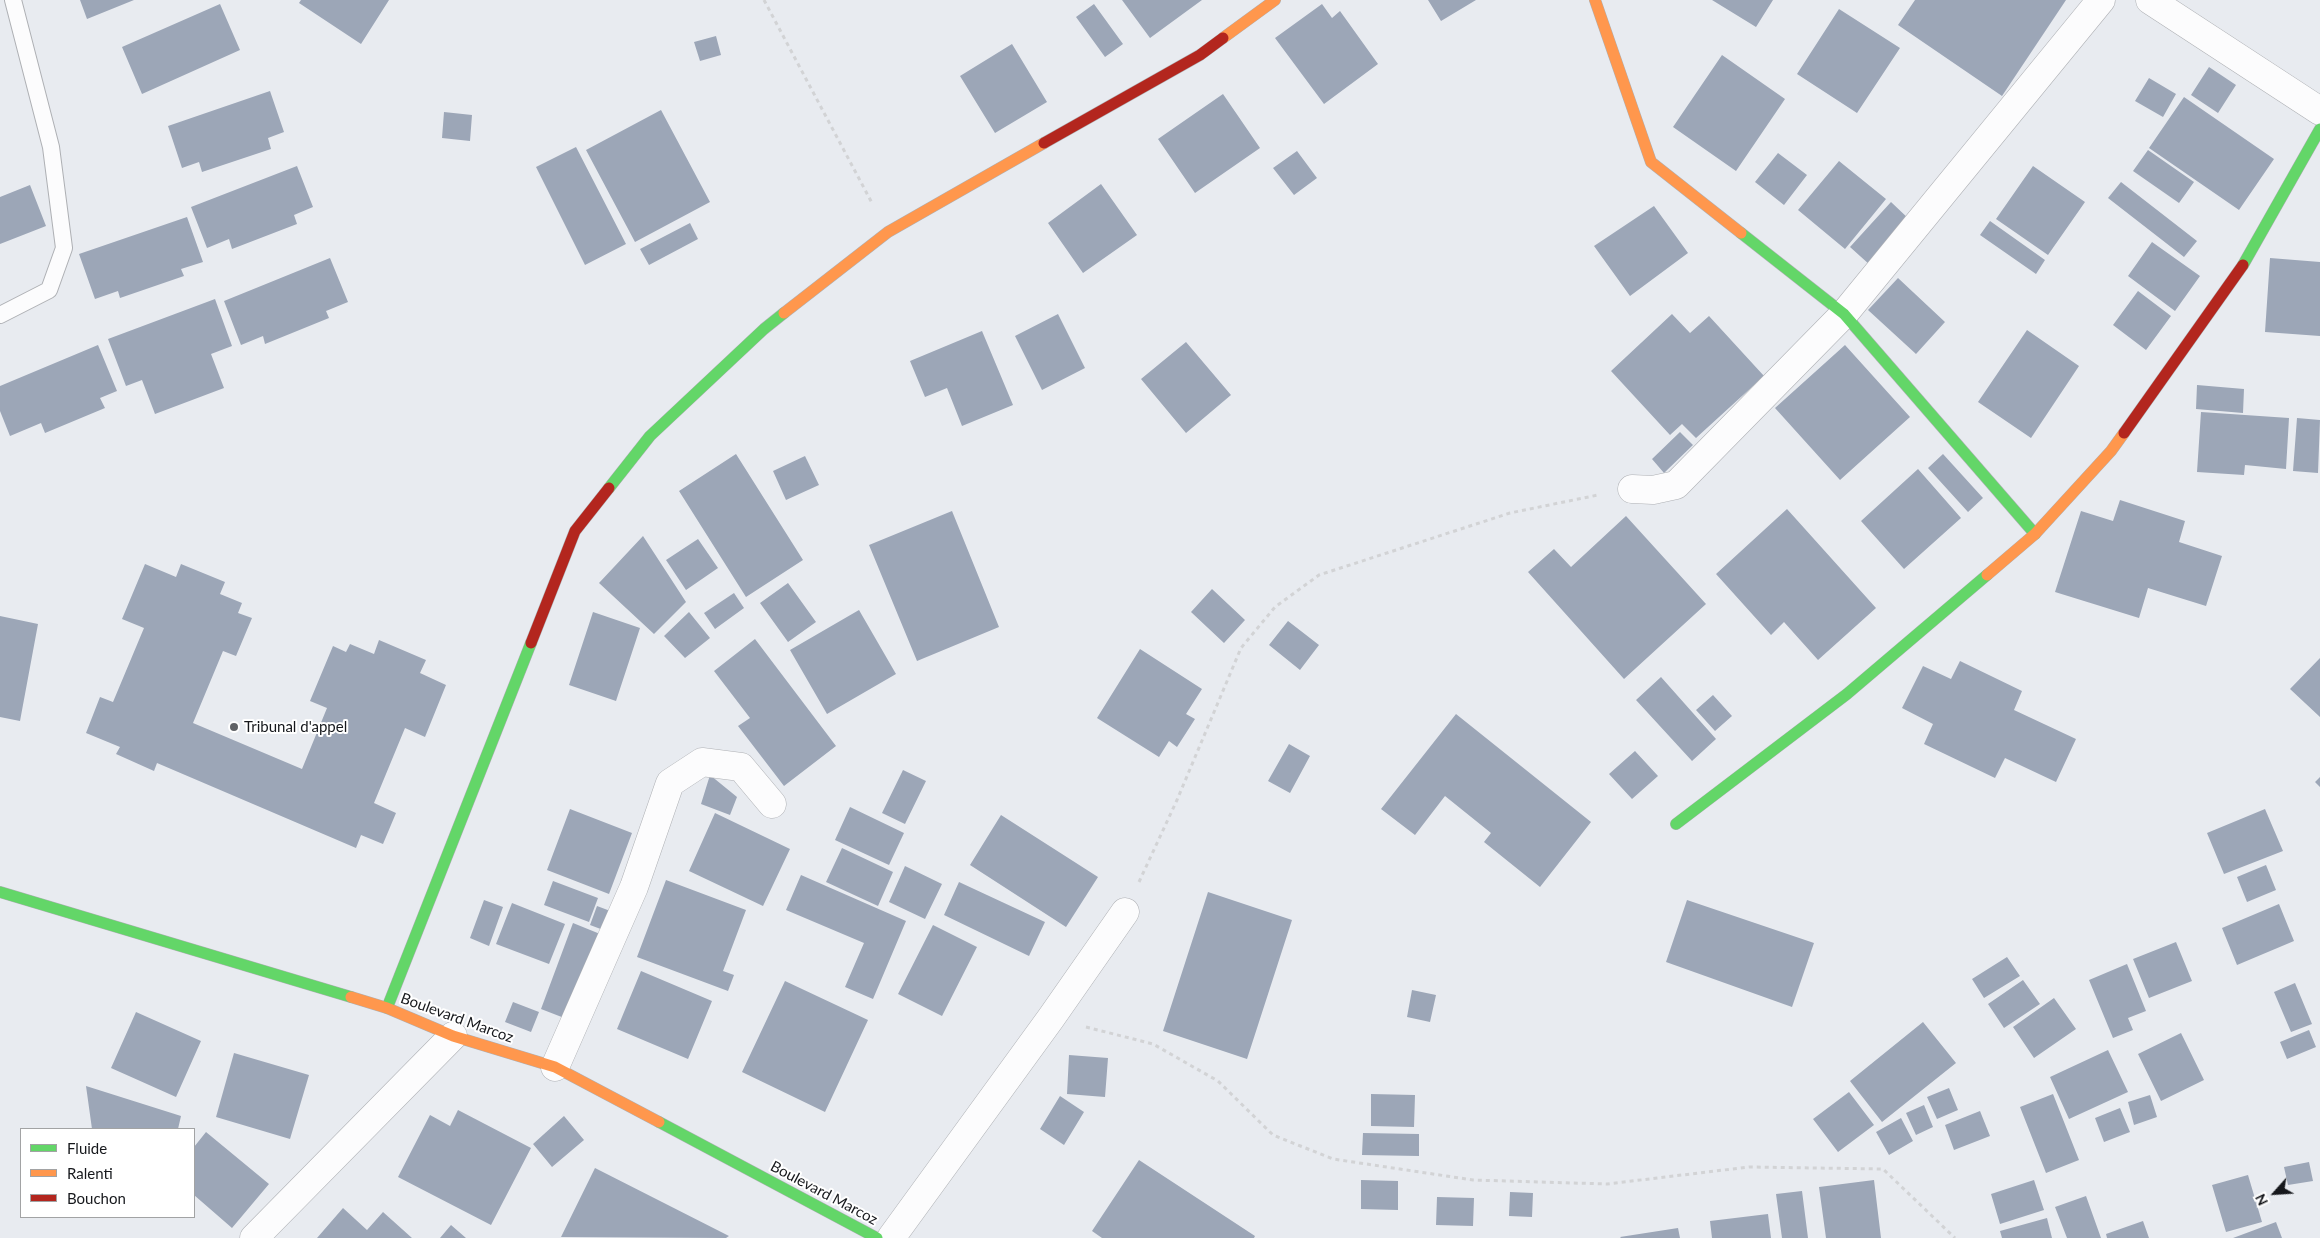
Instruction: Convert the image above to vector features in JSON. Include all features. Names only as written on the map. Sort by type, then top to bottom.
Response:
[{"type":"street","points":[[387,1008],[575,532],[650,436],[764,329],[888,232],[1200,55],[1275,0]]},
{"type":"street","points":[[1595,0],[1651,162],[1844,314],[2035,534]]},
{"type":"street","points":[[1632,489],[1653,490],[1676,485],[1844,314],[2100,0]]},
{"type":"street","points":[[2150,0],[2320,111]]},
{"type":"street","points":[[1676,824],[1847,694],[2035,534],[2111,451],[2237,276],[2320,129]]},
{"type":"street","points":[[555,1068],[634,887],[670,783],[702,762],[741,767],[772,804]]},
{"type":"street","name":"Boulevard Marcoz","points":[[0,892],[387,1008],[453,1036],[555,1068],[877,1238]]},
{"type":"street","points":[[891,1238],[1051,1018],[1125,912]]},
{"type":"street","points":[[254,1238],[453,1036]]},
{"type":"lane","points":[[0,315],[49,290],[64,248],[51,147],[13,0]]},
{"type":"path","points":[[764,0],[888,232]]},
{"type":"path","points":[[1125,912],[1177,800],[1241,648],[1275,607],[1319,575],[1510,513],[1632,489]]},
{"type":"path","points":[[1051,1018],[1153,1044],[1218,1081],[1273,1135],[1333,1159],[1473,1180],[1607,1184],[1749,1167],[1884,1169],[1955,1238]]},
{"type":"building","points":[[80,0],[134,0],[87,19]]},
{"type":"building","points":[[301,0],[389,0],[361,44],[299,3]]},
{"type":"building","points":[[1122,0],[1202,0],[1150,38]]},
{"type":"building","points":[[1428,0],[1476,0],[1441,21]]},
{"type":"building","points":[[1712,0],[1773,0],[1756,27]]},
{"type":"building","points":[[1915,0],[2066,0],[2002,96],[1898,25]]},
{"type":"building","points":[[220,4],[240,50],[142,94],[122,47]]},
{"type":"building","points":[[1094,4],[1123,44],[1105,57],[1076,17]]},
{"type":"building","points":[[1322,4],[1332,18],[1340,11],[1378,64],[1324,104],[1275,38]]},
{"type":"building","points":[[1839,9],[1900,48],[1857,113],[1797,74]]},
{"type":"building","points":[[716,36],[721,55],[700,61],[694,42]]},
{"type":"building","points":[[1012,44],[1047,102],[995,133],[960,76]]},
{"type":"building","points":[[1722,55],[1785,99],[1736,171],[1673,127]]},
{"type":"building","points":[[2209,67],[2236,85],[2218,113],[2191,95]]},
{"type":"building","points":[[2149,78],[2176,94],[2163,117],[2135,101]]},
{"type":"building","points":[[270,91],[284,132],[268,138],[271,149],[202,172],[199,162],[182,168],[168,126]]},
{"type":"building","points":[[1223,94],[1260,148],[1195,193],[1158,139]]},
{"type":"building","points":[[2184,97],[2274,159],[2239,210],[2149,148]]},
{"type":"building","points":[[661,110],[710,202],[635,242],[586,150]]},
{"type":"building","points":[[444,112],[472,115],[470,141],[442,138]]},
{"type":"building","points":[[576,147],[626,244],[585,265],[536,167]]},
{"type":"building","points":[[2148,150],[2194,182],[2179,203],[2133,171]]},
{"type":"building","points":[[1297,151],[1317,178],[1294,195],[1273,168]]},
{"type":"building","points":[[1778,153],[1807,175],[1784,205],[1755,182]]},
{"type":"building","points":[[1839,161],[1886,199],[1845,249],[1798,210]]},
{"type":"building","points":[[297,166],[313,207],[294,215],[297,224],[232,249],[229,239],[207,248],[191,207]]},
{"type":"building","points":[[2033,166],[2085,202],[2048,255],[1996,219]]},
{"type":"building","points":[[2121,182],[2197,241],[2184,257],[2108,198]]},
{"type":"building","points":[[1101,184],[1137,235],[1083,273],[1048,223]]},
{"type":"building","points":[[30,185],[46,226],[0,244],[0,197]]},
{"type":"building","points":[[1891,202],[1910,220],[1870,265],[1850,247]]},
{"type":"building","points":[[1654,206],[1688,253],[1630,296],[1594,246]]},
{"type":"building","points":[[187,217],[203,262],[181,269],[184,276],[120,298],[118,291],[95,299],[79,254]]},
{"type":"building","points":[[1990,221],[2045,260],[2036,274],[1980,235]]},
{"type":"building","points":[[690,223],[698,239],[649,265],[640,249]]},
{"type":"building","points":[[2152,242],[2200,276],[2175,311],[2128,276]]},
{"type":"building","points":[[330,258],[348,302],[326,311],[329,318],[265,344],[263,336],[241,345],[224,301]]},
{"type":"building","points":[[2270,258],[2320,262],[2320,336],[2265,332]]},
{"type":"building","points":[[1898,278],[1945,322],[1916,354],[1868,310]]},
{"type":"building","points":[[2138,291],[2171,316],[2146,350],[2113,325]]},
{"type":"building","points":[[215,299],[232,346],[211,354],[224,388],[155,414],[142,380],[126,386],[108,339]]},
{"type":"building","points":[[1058,314],[1085,368],[1042,390],[1015,336]]},
{"type":"building","points":[[1672,314],[1690,333],[1709,316],[1764,376],[1696,438],[1682,424],[1670,435],[1611,371]]},
{"type":"building","points":[[2027,330],[2079,366],[2031,438],[1978,402]]},
{"type":"building","points":[[982,331],[1013,405],[962,426],[947,388],[925,397],[910,361]]},
{"type":"building","points":[[1186,342],[1231,395],[1186,433],[1141,379]]},
{"type":"building","points":[[98,345],[117,391],[100,398],[105,408],[45,433],[41,423],[10,436],[0,411],[0,386]]},
{"type":"building","points":[[1845,345],[1910,417],[1840,480],[1775,408]]},
{"type":"building","points":[[2197,385],[2244,389],[2243,413],[2196,409]]},
{"type":"building","points":[[2201,412],[2289,418],[2286,469],[2245,465],[2244,475],[2197,472]]},
{"type":"building","points":[[2297,418],[2320,420],[2318,473],[2293,471]]},
{"type":"building","points":[[1680,432],[1693,445],[1664,473],[1652,459]]},
{"type":"building","points":[[736,454],[803,560],[746,597],[679,491]]},
{"type":"building","points":[[1943,454],[1983,498],[1968,512],[1928,468]]},
{"type":"building","points":[[805,456],[819,485],[786,500],[773,471]]},
{"type":"building","points":[[1918,469],[1961,518],[1904,569],[1861,521]]},
{"type":"building","points":[[2120,500],[2185,521],[2179,542],[2222,556],[2206,606],[2148,588],[2139,618],[2055,592],[2081,511],[2113,521]]},
{"type":"building","points":[[1787,509],[1876,608],[1818,660],[1784,622],[1771,635],[1716,574]]},
{"type":"building","points":[[952,511],[999,627],[917,661],[869,545]]},
{"type":"building","points":[[1626,516],[1706,604],[1624,679],[1528,572],[1554,549],[1571,567]]},
{"type":"building","points":[[643,536],[686,602],[654,634],[599,583]]},
{"type":"building","points":[[698,539],[718,568],[686,590],[666,560]]},
{"type":"building","points":[[145,564],[176,577],[181,564],[225,582],[220,594],[242,603],[238,613],[252,618],[236,656],[223,651],[193,723],[302,769],[327,708],[310,701],[333,646],[346,652],[350,644],[374,654],[379,640],[426,660],[420,673],[446,685],[425,737],[405,728],[374,803],[396,813],[383,844],[361,835],[356,848],[157,763],[154,771],[116,754],[120,747],[86,733],[100,697],[113,702],[144,628],[122,619]]},
{"type":"building","points":[[788,583],[816,622],[788,642],[760,603]]},
{"type":"building","points":[[1212,589],[1245,620],[1224,643],[1191,612]]},
{"type":"building","points":[[734,593],[744,608],[715,629],[704,613]]},
{"type":"building","points":[[859,610],[896,674],[827,714],[790,650]]},
{"type":"building","points":[[593,612],[640,628],[616,701],[569,685]]},
{"type":"building","points":[[689,612],[710,638],[685,658],[664,636]]},
{"type":"building","points":[[0,616],[38,624],[20,721],[0,717]]},
{"type":"building","points":[[1288,621],[1319,645],[1300,670],[1269,645]]},
{"type":"building","points":[[755,639],[836,746],[784,786],[738,726],[750,718],[714,671]]},
{"type":"building","points":[[1140,649],[1202,689],[1186,714],[1195,719],[1177,747],[1169,741],[1159,757],[1097,718]]},
{"type":"building","points":[[2320,658],[2320,717],[2290,689]]},
{"type":"building","points":[[1960,661],[2022,691],[2014,710],[2076,739],[2056,782],[2005,758],[1995,778],[1924,744],[1933,724],[1902,708],[1923,666],[1951,679]]},
{"type":"building","points":[[1661,677],[1716,739],[1692,761],[1636,700]]},
{"type":"building","points":[[1713,695],[1732,716],[1715,731],[1696,710]]},
{"type":"building","points":[[1456,714],[1591,822],[1540,887],[1484,842],[1491,833],[1445,796],[1415,835],[1381,809]]},
{"type":"building","points":[[1289,744],[1310,756],[1290,793],[1268,781]]},
{"type":"building","points":[[1635,751],[1658,776],[1632,799],[1609,774]]},
{"type":"building","points":[[903,770],[926,781],[905,824],[882,813]]},
{"type":"building","points":[[710,775],[737,797],[730,815],[701,804]]},
{"type":"building","points":[[2320,777],[2320,787],[2315,782]]},
{"type":"building","points":[[850,807],[904,833],[889,865],[835,840]]},
{"type":"building","points":[[570,809],[632,833],[609,894],[547,870]]},
{"type":"building","points":[[2265,809],[2283,851],[2224,874],[2207,833]]},
{"type":"building","points":[[715,813],[790,849],[763,906],[689,871]]},
{"type":"building","points":[[1001,815],[1098,877],[1066,927],[970,865]]},
{"type":"building","points":[[842,848],[893,872],[878,906],[826,882]]},
{"type":"building","points":[[2266,865],[2276,890],[2247,902],[2237,877]]},
{"type":"building","points":[[905,866],[942,884],[925,919],[889,902]]},
{"type":"building","points":[[801,875],[906,921],[873,999],[845,987],[864,943],[786,910]]},
{"type":"building","points":[[666,880],[746,910],[723,971],[734,975],[728,991],[637,957]]},
{"type":"building","points":[[553,881],[598,898],[589,922],[544,905]]},
{"type":"building","points":[[959,882],[1045,922],[1029,956],[944,915]]},
{"type":"building","points":[[1208,892],[1292,920],[1247,1059],[1163,1031]]},
{"type":"building","points":[[484,900],[503,907],[489,946],[470,938]]},
{"type":"building","points":[[1687,900],[1814,943],[1792,1007],[1666,962]]},
{"type":"building","points":[[512,903],[565,924],[549,964],[496,944]]},
{"type":"building","points":[[2279,904],[2294,941],[2237,965],[2222,928]]},
{"type":"building","points":[[597,906],[613,912],[606,931],[590,925]]},
{"type":"building","points":[[573,923],[605,936],[572,1021],[541,1009]]},
{"type":"building","points":[[933,925],[977,947],[942,1016],[898,994]]},
{"type":"building","points":[[2176,942],[2192,981],[2149,998],[2133,959]]},
{"type":"building","points":[[2007,957],[2020,976],[1984,998],[1972,979]]},
{"type":"building","points":[[2127,964],[2146,1011],[2128,1018],[2133,1030],[2113,1038],[2089,980]]},
{"type":"building","points":[[641,971],[712,1001],[688,1059],[617,1029]]},
{"type":"building","points":[[2023,980],[2040,1004],[2004,1028],[1988,1004]]},
{"type":"building","points":[[785,981],[868,1020],[825,1112],[742,1072]]},
{"type":"building","points":[[2295,983],[2312,1024],[2291,1032],[2274,992]]},
{"type":"building","points":[[1412,990],[1436,995],[1430,1022],[1407,1017]]},
{"type":"building","points":[[2054,998],[2076,1029],[2034,1058],[2013,1027]]},
{"type":"building","points":[[513,1002],[539,1012],[531,1032],[505,1022]]},
{"type":"building","points":[[136,1012],[201,1041],[176,1097],[111,1068]]},
{"type":"building","points":[[1923,1022],[1956,1063],[1882,1122],[1850,1081]]},
{"type":"building","points":[[2309,1030],[2316,1047],[2287,1059],[2280,1042]]},
{"type":"building","points":[[2181,1033],[2204,1080],[2161,1101],[2138,1054]]},
{"type":"building","points":[[2108,1050],[2128,1092],[2069,1119],[2050,1077]]},
{"type":"building","points":[[234,1053],[309,1075],[290,1139],[216,1117]]},
{"type":"building","points":[[1069,1055],[1108,1058],[1105,1097],[1067,1094]]},
{"type":"building","points":[[86,1086],[181,1116],[178,1128],[92,1128]]},
{"type":"building","points":[[1949,1088],[1958,1110],[1937,1119],[1927,1097]]},
{"type":"building","points":[[1849,1092],[1874,1125],[1838,1152],[1813,1119]]},
{"type":"building","points":[[1371,1094],[1415,1095],[1414,1127],[1371,1126]]},
{"type":"building","points":[[2053,1094],[2079,1160],[2046,1173],[2020,1107]]},
{"type":"building","points":[[2150,1095],[2157,1117],[2134,1125],[2128,1102]]},
{"type":"building","points":[[1060,1096],[1084,1112],[1064,1145],[1040,1129]]},
{"type":"building","points":[[1924,1105],[1933,1127],[1916,1135],[1906,1113]]},
{"type":"building","points":[[2120,1108],[2130,1132],[2104,1142],[2095,1118]]},
{"type":"building","points":[[458,1110],[531,1148],[491,1225],[398,1177],[430,1115],[450,1126]]},
{"type":"building","points":[[1980,1111],[1990,1136],[1954,1150],[1945,1125]]},
{"type":"building","points":[[564,1116],[584,1140],[552,1167],[533,1144]]},
{"type":"building","points":[[1901,1118],[1913,1141],[1889,1155],[1876,1132]]},
{"type":"building","points":[[206,1132],[269,1184],[232,1228],[195,1196],[195,1146]]},
{"type":"building","points":[[1363,1133],[1419,1134],[1419,1156],[1362,1155]]},
{"type":"building","points":[[1139,1160],[1255,1236],[1254,1238],[1102,1238],[1092,1231]]},
{"type":"building","points":[[2309,1162],[2313,1181],[2288,1185],[2284,1167]]},
{"type":"building","points":[[595,1168],[729,1236],[726,1238],[561,1237]]},
{"type":"building","points":[[2248,1175],[2262,1222],[2226,1232],[2212,1185]]},
{"type":"building","points":[[1361,1180],[1398,1181],[1398,1210],[1361,1209]]},
{"type":"building","points":[[1874,1180],[1881,1238],[1826,1238],[1819,1187]]},
{"type":"building","points":[[2034,1180],[2044,1210],[2000,1224],[1991,1194]]},
{"type":"building","points":[[1802,1191],[1808,1238],[1782,1238],[1776,1194]]},
{"type":"building","points":[[1510,1192],[1533,1193],[1532,1217],[1509,1216]]},
{"type":"building","points":[[2086,1196],[2101,1238],[2067,1238],[2055,1207]]},
{"type":"building","points":[[1437,1197],[1474,1198],[1473,1226],[1436,1225]]},
{"type":"building","points":[[343,1208],[367,1230],[383,1212],[412,1238],[317,1238]]},
{"type":"building","points":[[1768,1214],[1771,1238],[1712,1238],[1710,1221]]},
{"type":"building","points":[[2047,1218],[2052,1238],[2002,1238],[2000,1231]]},
{"type":"building","points":[[2143,1221],[2149,1238],[2107,1238],[2106,1234]]},
{"type":"building","points":[[2276,1222],[2282,1238],[2233,1238]]},
{"type":"building","points":[[451,1225],[466,1238],[440,1238]]},
{"type":"building","points":[[1678,1228],[1680,1238],[1620,1237]]},
{"type":"traffic: fast","points":[[2243,265],[2320,129]]},
{"type":"traffic: fast","points":[[1741,233],[1844,314],[2035,534]]},
{"type":"traffic: fast","points":[[609,488],[650,436],[764,329],[784,313]]},
{"type":"traffic: fast","points":[[1676,824],[1847,694],[1987,575]]},
{"type":"traffic: fast","points":[[387,1008],[531,643]]},
{"type":"traffic: fast","points":[[0,892],[351,997]]},
{"type":"traffic: fast","points":[[659,1122],[877,1238]]},
{"type":"traffic: slow","points":[[1223,38],[1275,0]]},
{"type":"traffic: slow","points":[[1595,0],[1651,162],[1741,233]]},
{"type":"traffic: slow","points":[[784,313],[888,232],[1044,143]]},
{"type":"traffic: slow","points":[[1987,575],[2035,534],[2111,451],[2124,433]]},
{"type":"traffic: slow","points":[[351,997],[387,1008],[453,1036],[555,1067],[659,1122]]},
{"type":"traffic: jam","points":[[1044,143],[1200,55],[1223,38]]},
{"type":"traffic: jam","points":[[2124,433],[2243,265]]},
{"type":"traffic: jam","points":[[531,643],[575,531],[609,488]]},
{"type":"place","name":"Tribunal d'appel","points":[[234,727]]}]
